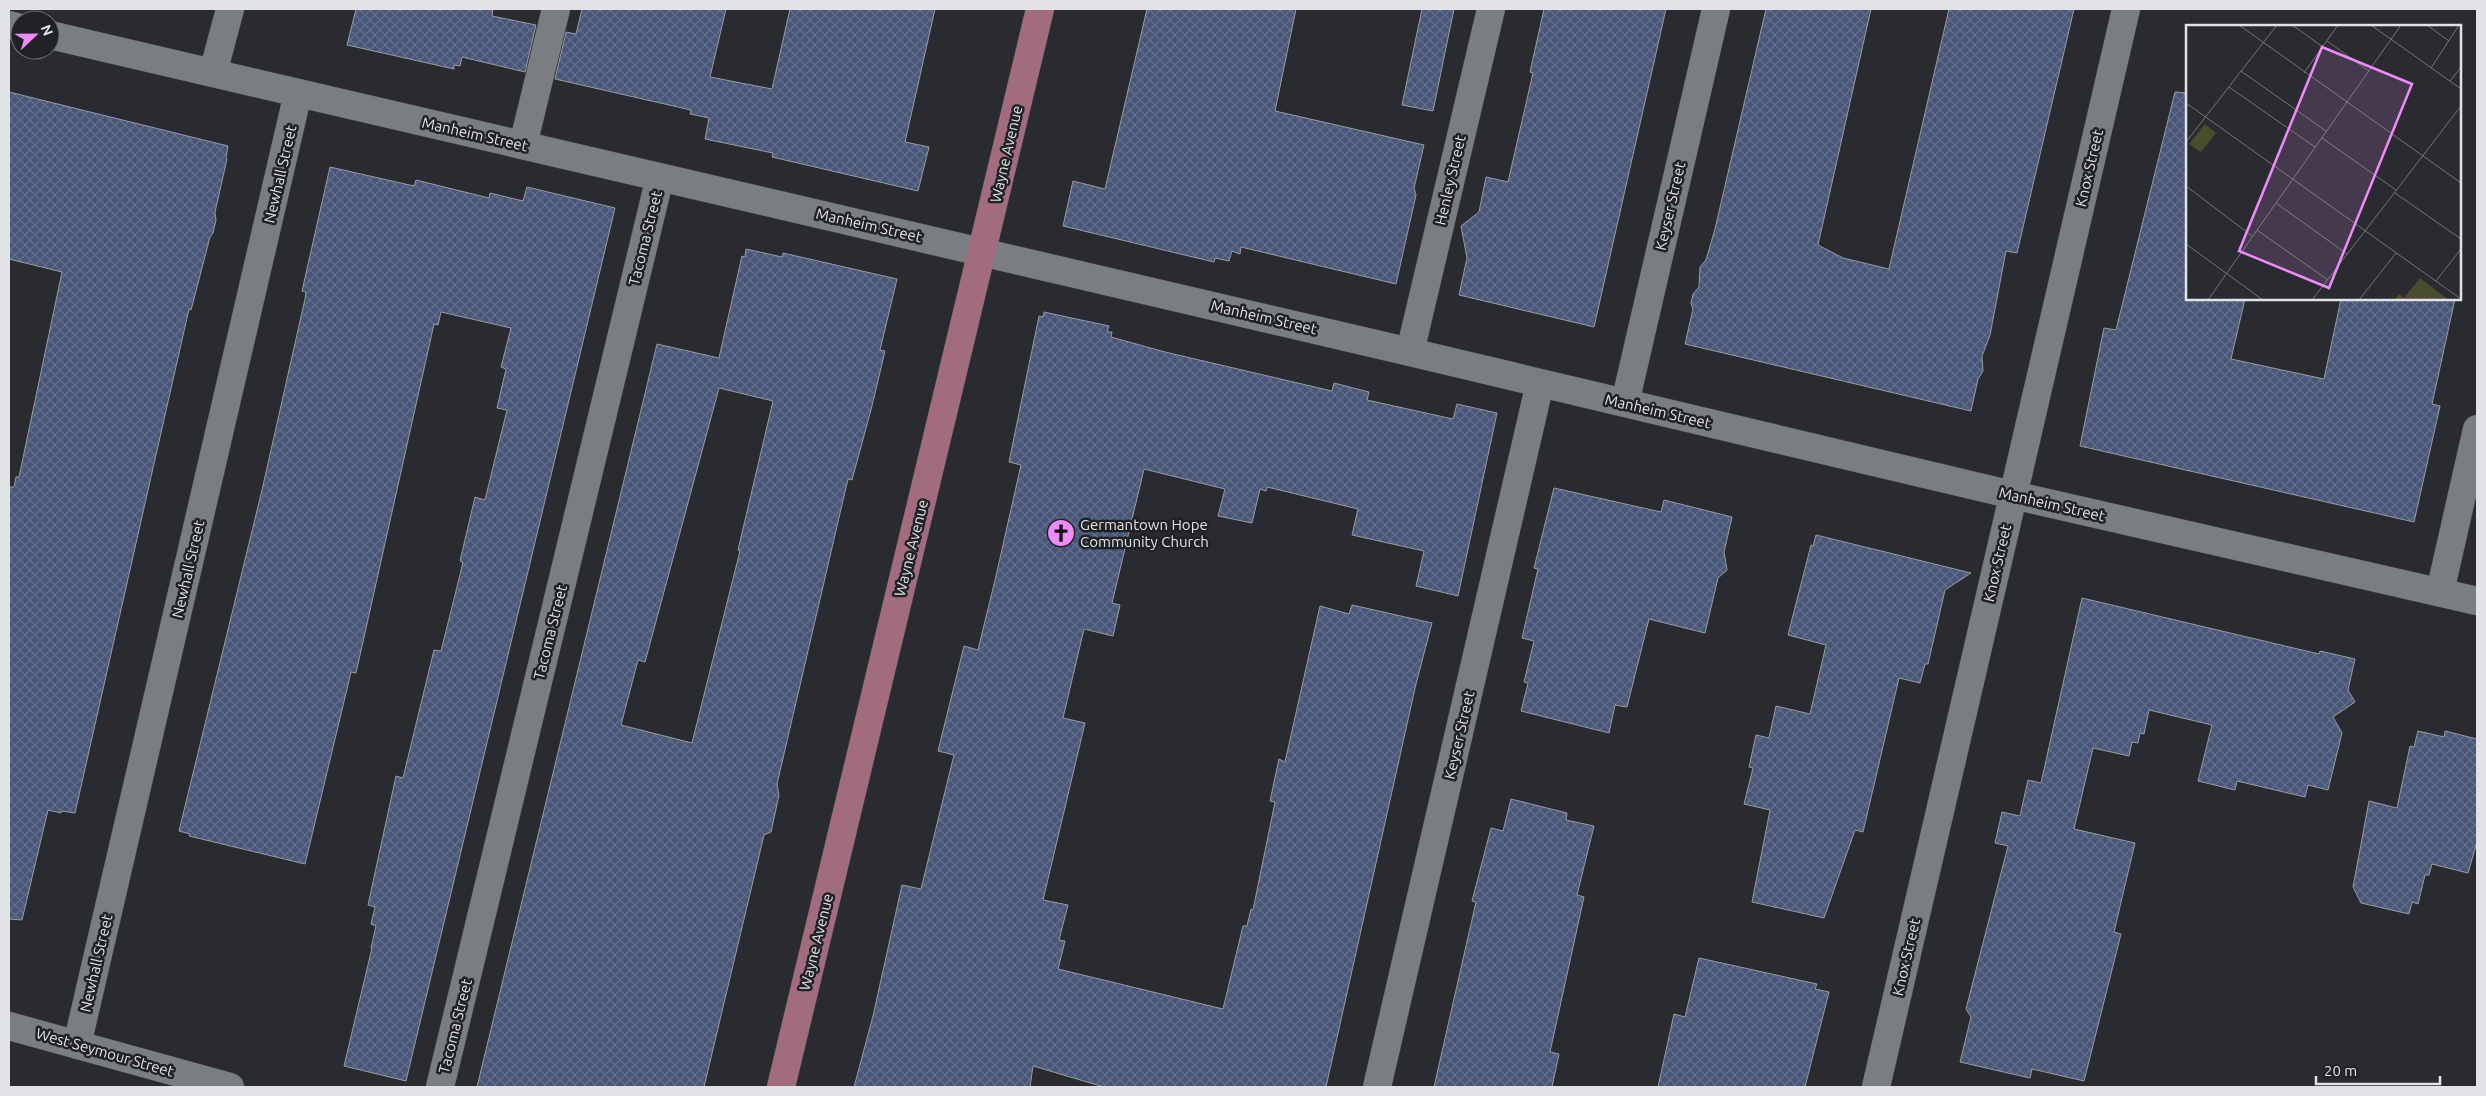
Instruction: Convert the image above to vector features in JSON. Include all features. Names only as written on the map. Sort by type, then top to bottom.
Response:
[{"type":"main road","name":"Wayne Avenue","points":[[780,1087],[983,252],[1040,9]]},
{"type":"street","points":[[213,74],[230,9]]},
{"type":"street","points":[[523,145],[556,9]]},
{"type":"street","name":"Henley Street","points":[[1410,352],[1491,9]]},
{"type":"street","name":"Keyser Street","points":[[1625,404],[1716,9]]},
{"type":"street","name":"Knox Street","points":[[1876,1087],[2126,9]]},
{"type":"street","name":"Manheim Street","points":[[60,37],[660,176],[2013,495],[2477,601]]},
{"type":"street","name":"Newhall Street","points":[[77,1045],[298,93]]},
{"type":"street","name":"Tacoma Street","points":[[440,1087],[660,176]]},
{"type":"street","name":"Keyser Street","points":[[1377,1087],[1540,383]]},
{"type":"street","points":[[2440,592],[2477,429]]},
{"type":"street","name":"West Seymour Street","points":[[9,1026],[230,1087]]},
{"type":"building","points":[[356,9],[493,9],[492,16],[536,25],[525,72],[462,57],[460,66],[454,65],[454,69],[347,45]]},
{"type":"building","points":[[582,9],[726,9],[710,77],[772,89],[790,9],[935,9],[905,142],[929,147],[918,191],[772,157],[773,153],[705,139],[709,118],[690,114],[691,110],[555,79],[566,32],[576,34]]},
{"type":"building","points":[[1147,9],[1296,9],[1275,111],[1424,145],[1414,188],[1416,195],[1396,284],[1241,247],[1240,254],[1232,251],[1229,261],[1215,258],[1214,262],[1063,226],[1073,181],[1105,189]]},
{"type":"building","points":[[1422,9],[1454,9],[1433,111],[1402,105]]},
{"type":"building","points":[[1544,9],[1666,9],[1594,327],[1459,295],[1467,258],[1461,226],[1479,212],[1486,177],[1508,182],[1533,73],[1530,72]]},
{"type":"building","points":[[1766,9],[1871,9],[1818,245],[1843,258],[1889,269],[1949,9],[2074,9],[2017,253],[2006,251],[1990,335],[1982,356],[1983,371],[1978,379],[1971,411],[1685,344],[1693,309],[1691,303],[1693,294],[1699,287],[1700,267],[1706,260],[1715,229]]},
{"type":"building","points":[[9,92],[228,146],[227,159],[215,212],[216,220],[191,310],[189,309],[75,813],[62,811],[61,813],[48,810],[22,920],[9,919],[9,487],[14,487],[16,477],[19,477],[62,272],[9,259]]},
{"type":"building","points":[[2175,92],[2186,93],[2186,300],[2245,300],[2231,359],[2324,379],[2341,300],[2455,300],[2432,404],[2440,406],[2414,522],[2080,446],[2104,328],[2116,330]]},
{"type":"building","points":[[330,167],[414,186],[416,180],[489,198],[490,193],[523,201],[527,187],[615,208],[406,1081],[344,1066],[376,926],[371,924],[375,907],[368,905],[396,776],[403,778],[434,650],[441,651],[463,562],[460,561],[475,497],[485,500],[507,410],[497,408],[506,369],[501,367],[511,328],[441,312],[438,325],[434,324],[356,673],[351,672],[305,864],[189,836],[190,834],[179,831],[262,490],[305,299],[306,292],[302,291]]},
{"type":"building","points":[[746,249],[782,257],[783,253],[897,279],[880,350],[885,351],[872,406],[852,480],[848,479],[777,784],[779,795],[771,832],[764,835],[704,1087],[477,1087],[657,344],[719,358],[742,256],[745,257]],"holes":[[[719,388],[773,401],[738,550],[740,551],[692,743],[621,725],[638,660],[645,662]]]},
{"type":"building","points":[[1044,312],[1109,326],[1107,332],[1112,332],[1111,337],[1165,352],[1332,391],[1334,383],[1369,392],[1367,400],[1453,419],[1457,404],[1497,413],[1458,596],[1416,586],[1424,551],[1352,535],[1358,509],[1267,487],[1266,491],[1260,489],[1252,523],[1218,516],[1225,489],[1144,469],[1112,603],[1120,605],[1113,636],[1084,629],[1063,718],[1085,723],[1043,900],[1068,905],[1059,940],[1065,941],[1058,969],[1223,1009],[1243,926],[1247,926],[1251,909],[1253,910],[1275,802],[1270,801],[1279,759],[1285,762],[1320,606],[1349,614],[1352,605],[1432,623],[1416,684],[1326,1087],[1104,1087],[1033,1066],[1030,1087],[854,1087],[873,1016],[902,885],[921,889],[954,755],[938,751],[964,646],[978,650],[996,576],[1021,465],[1009,462],[1039,316],[1043,317]]},
{"type":"building","points":[[1554,488],[1661,512],[1664,500],[1732,517],[1724,552],[1727,570],[1718,578],[1705,633],[1649,619],[1627,707],[1615,705],[1609,733],[1521,711],[1528,683],[1524,682],[1534,641],[1522,638],[1538,569],[1534,568]]},
{"type":"building","points":[[1816,535],[1971,573],[1945,590],[1928,664],[1925,664],[1920,683],[1899,678],[1863,832],[1855,830],[1824,918],[1752,902],[1770,810],[1744,804],[1753,768],[1749,767],[1756,735],[1769,738],[1776,706],[1810,714],[1826,645],[1788,635],[1811,545],[1813,546]]},
{"type":"building","points":[[2082,598],[2319,654],[2320,651],[2355,659],[2348,690],[2355,702],[2333,717],[2342,733],[2328,790],[2308,785],[2305,797],[2237,781],[2235,790],[2198,781],[2212,725],[2149,710],[2144,734],[2140,733],[2138,743],[2132,742],[2129,756],[2093,748],[2074,829],[2135,843],[2114,932],[2121,934],[2084,1081],[2032,1069],[2030,1078],[1960,1062],[1971,1017],[1966,1009],[2008,846],[1995,843],[2002,812],[2020,816],[2028,780],[2041,783]]},
{"type":"building","points":[[2418,731],[2444,737],[2445,731],[2477,739],[2477,842],[2468,873],[2432,864],[2429,875],[2425,875],[2418,904],[2412,902],[2409,914],[2361,903],[2353,887],[2369,801],[2397,808],[2410,746],[2414,747]]},
{"type":"building","points":[[1511,799],[1567,813],[1566,820],[1594,826],[1577,895],[1584,897],[1550,1052],[1559,1054],[1552,1087],[1434,1087],[1476,902],[1472,901],[1491,828],[1503,831]]},
{"type":"building","points":[[1699,958],[1817,984],[1815,989],[1829,992],[1805,1087],[1658,1087],[1674,1014],[1685,1017]]},
{"type":"place","name":"Germantown Hope Community Church","points":[[1061,533]]}]
